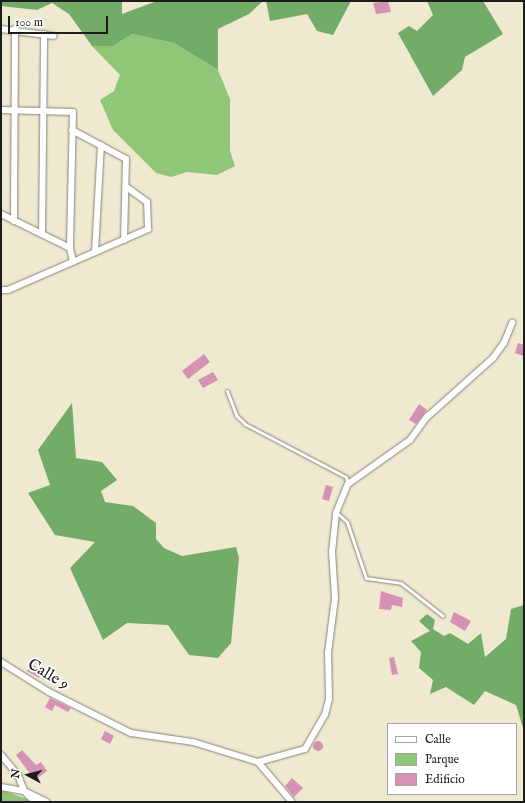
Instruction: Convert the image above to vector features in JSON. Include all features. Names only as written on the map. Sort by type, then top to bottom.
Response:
[{"type":"street","points":[[1,29],[15,29],[54,36]]},
{"type":"street","points":[[14,221],[17,110],[15,29]]},
{"type":"street","points":[[42,234],[44,34]]},
{"type":"street","points":[[1,110],[73,112],[70,248],[73,262]]},
{"type":"street","points":[[72,130],[126,159],[124,240]]},
{"type":"street","points":[[95,252],[101,145]]},
{"type":"street","points":[[1,290],[8,290],[148,229],[147,202],[126,187]]},
{"type":"street","points":[[1,214],[70,248]]},
{"type":"street","points":[[292,802],[258,762],[305,749],[325,715],[330,683],[328,653],[335,598],[332,552],[336,513],[348,484],[410,440],[427,416],[493,358],[504,343],[512,323]]},
{"type":"street","name":"Calle 9","points":[[1,662],[82,710],[131,733],[192,742],[258,762]]},
{"type":"street","points":[[1,755],[18,775],[24,791],[35,802]]},
{"type":"street","points":[[1,788],[24,791],[47,802]]},
{"type":"lane","points":[[228,391],[236,415],[245,424],[346,477],[348,484]]},
{"type":"lane","points":[[336,513],[347,522],[366,578],[401,583],[443,616]]},
{"type":"green space","points":[[1,1],[122,1],[122,14],[157,1],[263,1],[249,14],[218,29],[218,70],[174,43],[132,34],[113,46],[92,46],[69,14],[52,3],[37,10],[1,6]]},
{"type":"green space","points":[[266,1],[351,1],[333,35],[317,31],[307,14],[270,21]]},
{"type":"green space","points":[[427,1],[483,1],[503,34],[465,57],[462,70],[433,96],[398,33],[409,26],[417,31],[433,15]]},
{"type":"green space","points":[[132,34],[174,43],[218,70],[230,99],[230,151],[235,166],[217,175],[187,172],[171,177],[156,173],[113,130],[100,100],[114,91],[120,75],[92,46],[113,46]]},
{"type":"green space","points":[[72,403],[76,458],[102,462],[117,480],[101,491],[105,502],[133,506],[156,523],[156,539],[164,548],[182,556],[236,547],[239,558],[231,643],[218,658],[189,655],[168,625],[127,623],[103,640],[70,568],[95,542],[55,535],[28,493],[50,485],[38,450]]},
{"type":"green space","points":[[524,605],[524,731],[516,705],[485,691],[474,705],[446,687],[430,694],[433,680],[419,668],[421,652],[411,641],[430,631],[419,621],[427,614],[435,620],[433,629],[444,636],[450,633],[468,644],[481,633],[485,657],[506,639],[511,609]]},
{"type":"green space","points":[[1,790],[30,800],[32,802],[1,802]]},
{"type":"building","points":[[388,1],[391,12],[376,14],[373,3]]},
{"type":"building","points":[[518,343],[524,345],[524,356],[515,353]]},
{"type":"building","points":[[204,354],[210,362],[188,379],[182,371]]},
{"type":"building","points":[[213,372],[218,380],[203,388],[198,380]]},
{"type":"building","points":[[419,404],[427,410],[416,424],[409,420]]},
{"type":"building","points":[[326,485],[333,487],[329,501],[322,499]]},
{"type":"building","points":[[381,591],[403,598],[402,607],[392,605],[391,610],[379,609]]},
{"type":"building","points":[[454,612],[471,621],[465,631],[450,622]]},
{"type":"building","points":[[394,657],[398,674],[392,675],[389,658]]},
{"type":"building","points":[[31,664],[43,671],[39,678],[27,671]]},
{"type":"building","points":[[50,698],[71,708],[68,712],[55,705],[52,711],[45,707]]},
{"type":"building","points":[[105,731],[114,736],[110,744],[101,739]]},
{"type":"building","points":[[316,741],[320,741],[322,742],[322,750],[316,751],[313,748],[313,744]]},
{"type":"building","points":[[22,750],[36,765],[41,762],[47,771],[35,780],[16,755]]},
{"type":"building","points":[[292,778],[303,788],[294,797],[285,786]]}]
